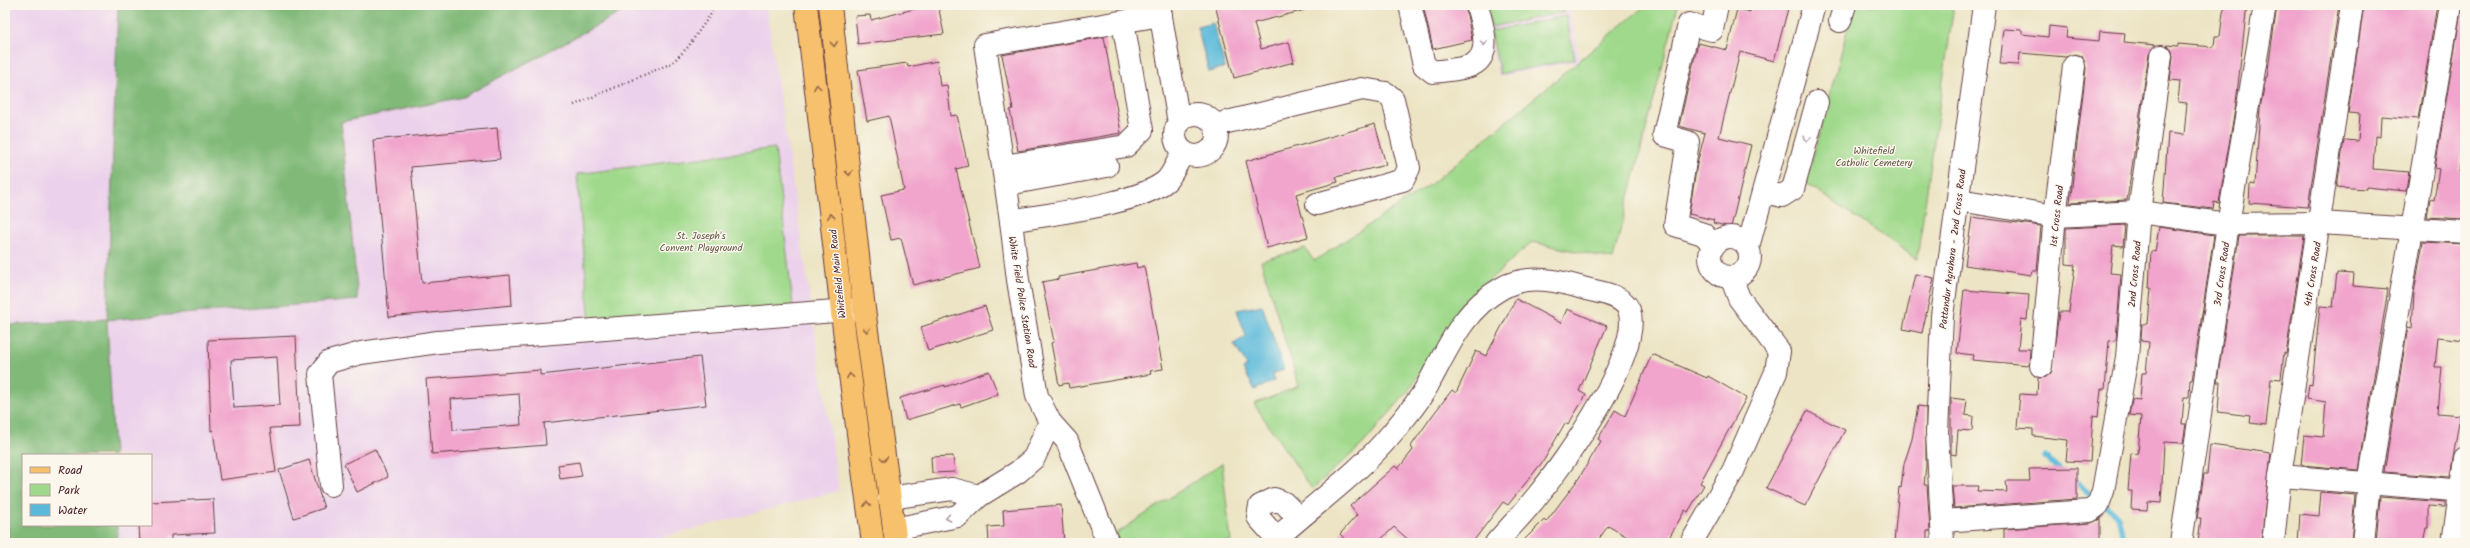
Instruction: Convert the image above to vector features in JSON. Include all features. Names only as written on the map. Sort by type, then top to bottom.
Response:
[{"type":"main road","name":"Whitefield Main Road","points":[[806,5],[841,311],[873,543]]},
{"type":"main road","points":[[830,5],[864,309],[895,536]]},
{"type":"street","points":[[1410,5],[1424,65],[1433,72],[1473,64],[1482,55],[1486,46],[1477,5]]},
{"type":"street","points":[[1714,245],[1703,234],[1675,224],[1688,142],[1664,135],[1689,24],[1712,30],[1717,5]]},
{"type":"street","points":[[1748,247],[1738,238],[1724,238],[1714,245],[1710,257],[1714,269],[1719,274],[1731,277],[1744,272],[1748,267],[1750,260],[1748,247],[1814,5]]},
{"type":"street","name":"Pattandur Agrahara - 2nd Cross Road","points":[[1943,543],[1937,433],[1942,316],[1984,5]]},
{"type":"street","name":"3rd Cross Road","points":[[2180,543],[2228,224],[2265,5]]},
{"type":"street","name":"4th Cross Road","points":[[2273,543],[2280,476],[2320,223],[2352,5]]},
{"type":"street","points":[[2363,543],[2369,483],[2450,5]]},
{"type":"street","points":[[1005,175],[1126,146],[1133,141],[1142,130],[1123,22],[1160,10],[1179,123]]},
{"type":"street","name":"White Field Police Station Road","points":[[1108,543],[1067,440],[1050,422],[1037,396],[1018,280],[1005,175],[985,45],[1123,22]]},
{"type":"street","name":"2nd Cross Road","points":[[1942,521],[2090,511],[2098,505],[2103,491],[2127,357],[2139,212],[2161,56]]},
{"type":"street","name":"1st Cross Road","points":[[2041,366],[2055,216],[2074,66]]},
{"type":"street","points":[[1215,126],[1362,89],[1386,93],[1393,99],[1409,168],[1403,180],[1317,204]]},
{"type":"street","points":[[1764,192],[1782,196],[1793,189],[1817,102]]},
{"type":"street","points":[[1198,114],[1205,116],[1215,126],[1217,139],[1210,151],[1197,156],[1183,152],[1176,141],[1175,134],[1179,123],[1185,117],[1198,114]]},
{"type":"street","points":[[1011,221],[1121,200],[1148,193],[1167,180],[1183,152]]},
{"type":"street","points":[[1005,175],[1107,166]]},
{"type":"street","points":[[1958,200],[2055,216],[2139,212],[2228,224],[2320,223],[2465,232]]},
{"type":"street","points":[[1691,543],[1733,471],[1776,372],[1779,351],[1739,298],[1731,277]]},
{"type":"street","points":[[1299,518],[1366,460],[1391,435],[1426,388],[1463,321],[1481,300],[1504,286],[1543,279],[1566,282],[1614,296],[1624,303],[1629,310],[1630,328],[1626,350],[1599,407],[1539,495],[1496,543]]},
{"type":"street","points":[[331,485],[320,374],[329,362],[361,353],[438,342],[864,309]]},
{"type":"street","points":[[895,536],[958,516],[979,496],[1018,472],[1034,458],[1050,422]]},
{"type":"street","points":[[2454,543],[2463,491],[2465,459]]},
{"type":"street","points":[[2280,476],[2463,491]]},
{"type":"street","points":[[889,498],[952,489],[979,496]]},
{"type":"path","points":[[574,105],[672,63],[688,47],[717,5]]},
{"type":"shaded area","points":[[5,5],[118,5],[108,320],[357,300],[341,122],[463,97],[635,5],[766,5],[839,491],[639,543],[118,543],[117,526],[152,526],[152,454],[114,454],[107,320],[5,325]]},
{"type":"shaded area","points":[[1485,5],[1569,5],[1580,61],[1498,77]]},
{"type":"green space","points":[[118,5],[635,5],[463,97],[341,122],[358,300],[107,320],[114,454],[22,454],[22,526],[117,526],[118,543],[5,543],[5,325],[107,319]]},
{"type":"green space","points":[[1487,5],[1563,5],[1565,12],[1491,27]]},
{"type":"green space","points":[[1646,5],[1678,5],[1613,259],[1532,242],[1459,307],[1444,337],[1406,394],[1362,445],[1312,489],[1254,404],[1299,386],[1261,261],[1305,248],[1314,261],[1431,184]]},
{"type":"green space","name":"Whitefield Catholic Cemetery","points":[[1854,5],[1954,5],[1917,259],[1806,183]]},
{"type":"green space","points":[[1566,16],[1575,59],[1500,74],[1491,31]]},
{"type":"green space","name":"St. Joseph's Convent Playground","points":[[775,148],[794,315],[591,335],[577,174]]},
{"type":"green space","points":[[1222,463],[1231,542],[1117,543],[1114,535]]},
{"type":"water","points":[[1213,23],[1225,67],[1209,72],[1197,27]]},
{"type":"water","points":[[1262,305],[1284,369],[1273,374],[1274,381],[1255,390],[1243,369],[1247,366],[1234,344],[1246,336],[1237,310]]},
{"type":"building","points":[[918,5],[938,5],[944,34],[858,44],[855,16],[870,15],[871,20],[918,8]]},
{"type":"building","points":[[1215,5],[1304,5],[1305,10],[1254,23],[1261,49],[1289,42],[1294,62],[1234,78]]},
{"type":"building","points":[[1423,5],[1465,5],[1472,40],[1433,49]]},
{"type":"building","points":[[1752,5],[1789,5],[1774,61],[1740,52],[1719,137],[1751,145],[1731,227],[1713,223],[1714,220],[1689,214],[1697,164],[1705,133],[1679,126],[1698,43],[1727,50],[1737,9],[1750,12]]},
{"type":"building","points":[[2224,5],[2247,5],[2236,103],[2219,203],[2214,202],[2213,209],[2163,203],[2168,133],[2184,135],[2187,103],[2178,102],[2180,81],[2170,80],[2173,57],[2172,51],[2167,45],[2178,46],[2178,44],[2214,47],[2215,36],[2220,36]]},
{"type":"building","points":[[2277,5],[2339,5],[2308,207],[2249,203],[2250,184],[2255,185],[2260,109],[2267,77]]},
{"type":"building","points":[[2364,5],[2437,5],[2418,119],[2381,116],[2380,137],[2375,136],[2373,169],[2409,172],[2406,191],[2366,187],[2366,189],[2337,187],[2344,140],[2358,141],[2360,114],[2348,113]]},
{"type":"building","points":[[2462,5],[2465,5],[2465,136],[2459,171],[2465,172],[2465,219],[2427,217],[2430,199],[2434,200],[2439,169],[2435,168]]},
{"type":"building","points":[[2049,26],[2067,28],[2066,38],[2099,41],[2100,31],[2125,33],[2124,42],[2156,45],[2149,54],[2127,200],[2070,203],[2086,68],[2082,56],[2075,54],[2066,57],[2020,53],[2019,65],[2000,64],[2004,29],[2022,30],[2022,34],[2048,37]]},
{"type":"building","points":[[1104,37],[1121,133],[1018,151],[1010,110],[1013,109],[1002,55]]},
{"type":"building","points":[[937,61],[940,86],[947,85],[951,116],[957,115],[968,166],[956,169],[980,268],[913,285],[901,238],[891,240],[881,195],[904,190],[889,116],[867,121],[858,70],[907,63],[908,67]]},
{"type":"building","points":[[1375,124],[1386,165],[1336,177],[1338,182],[1296,194],[1308,237],[1267,248],[1246,161]]},
{"type":"building","points":[[497,128],[500,159],[411,167],[422,283],[510,275],[512,305],[389,317],[373,140]]},
{"type":"building","points":[[1972,217],[2041,226],[2037,271],[2032,271],[2031,275],[1965,265]]},
{"type":"building","points":[[2125,225],[2123,246],[2113,245],[2110,273],[2121,274],[2116,340],[2109,341],[2105,389],[2101,389],[2098,417],[2093,416],[2090,462],[2066,461],[2068,440],[2033,436],[2033,429],[2017,428],[2020,394],[2037,395],[2038,378],[2046,377],[2051,373],[2059,312],[2069,312],[2075,265],[2066,264],[2066,228]]},
{"type":"building","points":[[2159,227],[2214,235],[2192,380],[2190,380],[2189,397],[2184,397],[2182,424],[2186,424],[2183,443],[2164,442],[2161,503],[2148,502],[2147,510],[2131,509],[2132,491],[2128,491],[2131,453],[2138,454],[2141,416],[2129,415],[2132,399],[2140,400],[2142,373],[2146,373],[2149,342],[2141,341],[2142,324],[2148,324],[2151,288],[2149,288],[2151,251],[2155,252]]},
{"type":"building","points":[[2239,236],[2304,236],[2281,379],[2271,378],[2266,425],[2250,423],[2251,416],[2218,412],[2220,382],[2217,382]]},
{"type":"building","points":[[2423,242],[2465,244],[2465,340],[2438,337],[2435,367],[2442,367],[2438,413],[2460,415],[2450,477],[2384,472],[2408,327],[2412,328],[2414,293]]},
{"type":"building","points":[[1136,263],[1137,268],[1144,266],[1163,369],[1150,371],[1151,374],[1069,388],[1068,383],[1059,385],[1051,343],[1054,342],[1042,282],[1059,279],[1058,277]]},
{"type":"building","points":[[2337,273],[2354,274],[2353,286],[2388,289],[2359,470],[2301,465],[2304,435],[2323,437],[2326,402],[2307,399],[2309,384],[2312,385],[2320,306],[2333,307]]},
{"type":"building","points":[[1915,274],[1934,278],[1922,333],[1903,329]]},
{"type":"building","points":[[1964,290],[2029,295],[2027,320],[2021,319],[2018,349],[2030,349],[2029,365],[1972,360],[1973,355],[1957,353]]},
{"type":"building","points":[[1516,299],[1561,323],[1567,309],[1607,326],[1579,391],[1586,395],[1568,425],[1565,423],[1544,460],[1508,505],[1503,502],[1472,543],[1412,543],[1394,527],[1377,543],[1348,543],[1340,534],[1357,515],[1350,506],[1395,466],[1398,469],[1413,450],[1411,446],[1432,416],[1452,390],[1456,393],[1476,351],[1486,356]]},
{"type":"building","points":[[985,306],[993,330],[928,351],[921,327]]},
{"type":"building","points":[[296,336],[300,427],[270,428],[276,472],[220,480],[213,430],[211,431],[208,340]],"holes":[[[277,357],[280,405],[234,408],[231,360]]]},
{"type":"building","points":[[1652,354],[1707,378],[1708,376],[1746,398],[1700,483],[1704,485],[1688,512],[1685,510],[1666,543],[1638,543],[1608,526],[1596,543],[1521,543],[1544,520],[1546,522],[1579,478],[1601,441],[1598,439],[1615,410],[1625,416]]},
{"type":"building","points":[[700,357],[706,405],[544,423],[546,445],[432,454],[426,379],[540,370],[540,375]],"holes":[[[519,394],[521,425],[453,430],[451,399]]]},
{"type":"building","points":[[989,371],[998,394],[961,407],[960,404],[906,420],[900,398],[945,385],[945,387]]},
{"type":"building","points":[[1951,398],[1967,400],[1965,415],[1973,416],[1972,431],[1958,430],[1956,455],[1951,454]]},
{"type":"building","points":[[1918,406],[1926,407],[1926,466],[1924,485],[1927,485],[1930,531],[1927,531],[1927,543],[1894,543],[1899,487],[1901,488],[1904,464],[1912,439]]},
{"type":"building","points":[[1807,411],[1845,430],[1805,506],[1766,488]]},
{"type":"building","points":[[2210,445],[2271,453],[2261,543],[2198,543],[2201,518],[2197,518],[2204,474],[2207,474]]},
{"type":"building","points":[[375,449],[388,477],[357,492],[344,464]]},
{"type":"building","points":[[953,456],[955,472],[932,473],[931,457]]},
{"type":"building","points":[[309,460],[324,508],[294,518],[279,470]]},
{"type":"building","points":[[579,462],[582,476],[560,479],[558,465]]},
{"type":"building","points":[[2077,468],[2077,499],[1954,508],[1952,486],[1978,486],[1977,491],[2007,492],[2006,481],[2030,481],[2029,469]]},
{"type":"building","points":[[2321,492],[2355,495],[2351,543],[2298,543],[2300,514],[2319,516]]},
{"type":"building","points":[[2380,497],[2445,502],[2445,507],[2428,506],[2428,528],[2426,528],[2423,543],[2376,543]]},
{"type":"building","points":[[213,499],[215,533],[171,535],[171,543],[140,543],[139,526],[152,526],[152,502]]},
{"type":"building","points":[[1061,505],[1064,543],[989,543],[988,527],[1004,526],[1003,510]]},
{"type":"building","points":[[2100,519],[2100,543],[2004,543],[2004,529],[2091,523]]},
{"type":"waterway","points":[[2044,457],[2064,473]]},
{"type":"waterway","points":[[2072,479],[2095,498]]},
{"type":"waterway","points":[[2103,504],[2118,516],[2124,543]]}]
